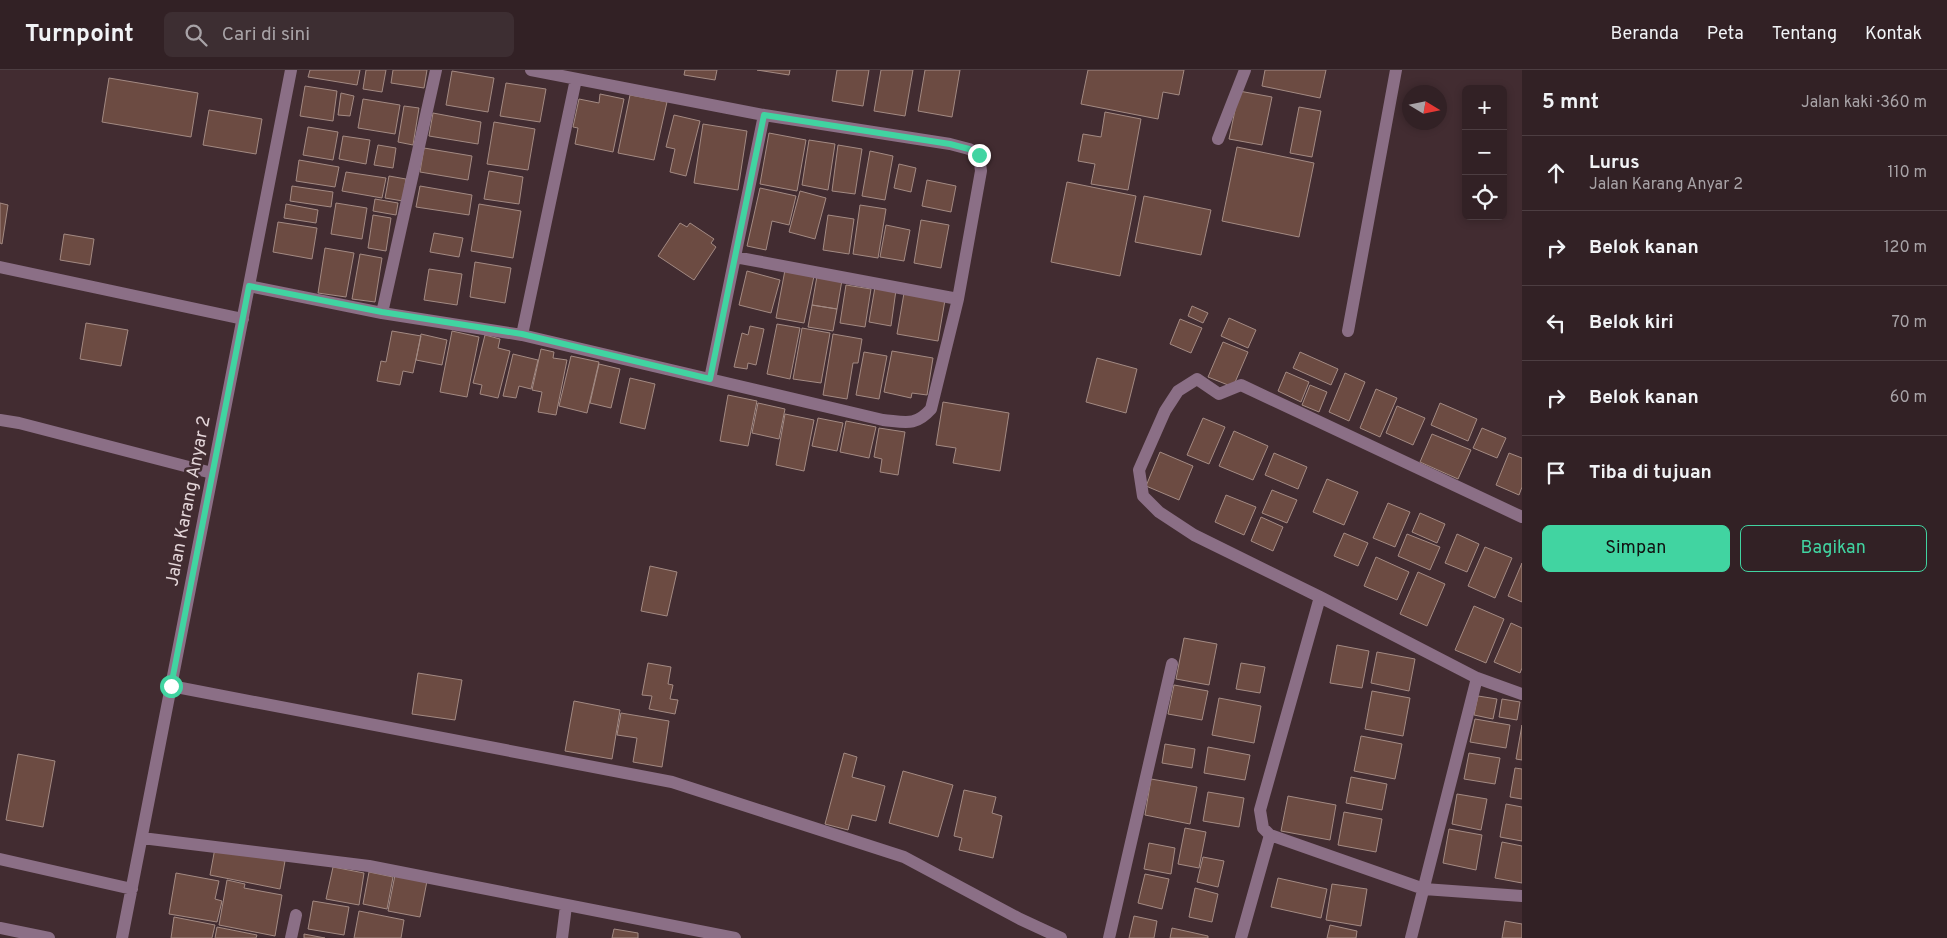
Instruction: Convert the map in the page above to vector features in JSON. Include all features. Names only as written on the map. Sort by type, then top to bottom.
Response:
[{"type":"street","name":"Jalan Karang Anyar 2","points":[[122,938],[291,70]]},
{"type":"street","points":[[382,312],[436,70]]},
{"type":"street","points":[[249,286],[382,312],[522,334],[883,420],[909,422],[922,420],[931,409],[958,299],[981,171],[979,155],[969,149],[950,144],[764,115],[531,70]]},
{"type":"street","points":[[1218,139],[1245,70]]},
{"type":"street","points":[[1348,331],[1396,70]]},
{"type":"street","points":[[522,334],[576,78]]},
{"type":"street","points":[[710,379],[764,115]]},
{"type":"street","points":[[735,257],[958,299]]},
{"type":"street","points":[[0,267],[243,319]]},
{"type":"street","points":[[1522,517],[1241,386],[1219,394],[1197,379],[1178,391],[1164,411],[1139,470],[1143,496],[1159,512],[1194,535],[1477,678],[1522,694]]},
{"type":"street","points":[[0,420],[20,423],[212,474]]},
{"type":"street","points":[[1320,597],[1260,810],[1263,828],[1270,835],[1424,889],[1522,896]]},
{"type":"street","points":[[1109,938],[1172,664]]},
{"type":"street","points":[[1411,938],[1477,678]]},
{"type":"street","points":[[171,686],[672,782],[904,857],[1020,919],[1061,938]]},
{"type":"street","points":[[1241,938],[1270,835]]},
{"type":"street","points":[[142,838],[369,866],[704,935],[735,938]]},
{"type":"street","points":[[0,859],[132,889]]},
{"type":"street","points":[[562,938],[566,906]]},
{"type":"street","points":[[291,938],[296,915]]},
{"type":"street","points":[[0,928],[49,938]]},
{"type":"building","points":[[310,70],[360,70],[357,85],[308,77]]},
{"type":"building","points":[[366,70],[386,70],[382,92],[363,89]]},
{"type":"building","points":[[393,70],[427,70],[424,88],[391,83]]},
{"type":"building","points":[[685,70],[717,70],[715,80],[684,75]]},
{"type":"building","points":[[757,70],[790,70],[789,75]]},
{"type":"building","points":[[837,70],[869,70],[863,106],[832,101]]},
{"type":"building","points":[[881,70],[913,70],[905,116],[874,111]]},
{"type":"building","points":[[925,70],[960,70],[952,117],[918,111]]},
{"type":"building","points":[[1088,70],[1184,70],[1179,95],[1163,92],[1158,119],[1081,104]]},
{"type":"building","points":[[1265,70],[1326,70],[1320,98],[1262,86]]},
{"type":"building","points":[[452,71],[494,78],[488,112],[446,105]]},
{"type":"building","points":[[109,78],[198,93],[191,137],[102,122]]},
{"type":"building","points":[[506,83],[546,89],[540,122],[500,116]]},
{"type":"building","points":[[305,86],[337,91],[333,121],[300,116]]},
{"type":"building","points":[[1239,91],[1272,97],[1262,145],[1229,139]]},
{"type":"building","points":[[341,93],[354,96],[350,116],[338,115]]},
{"type":"building","points":[[600,94],[624,99],[613,152],[575,144],[578,128],[573,127],[579,99],[599,103]]},
{"type":"building","points":[[630,95],[667,102],[654,160],[618,153]]},
{"type":"building","points":[[363,99],[400,105],[395,134],[358,128]]},
{"type":"building","points":[[404,106],[419,108],[413,145],[398,142]]},
{"type":"building","points":[[1299,107],[1321,111],[1312,157],[1290,153]]},
{"type":"building","points":[[209,110],[262,119],[256,154],[203,145]]},
{"type":"building","points":[[1105,112],[1141,119],[1128,190],[1091,184],[1095,164],[1078,161],[1083,134],[1101,137]]},
{"type":"building","points":[[433,113],[481,122],[478,144],[429,136]]},
{"type":"building","points":[[674,115],[700,121],[686,176],[670,172],[675,149],[666,147]]},
{"type":"building","points":[[494,122],[535,129],[528,170],[487,164]]},
{"type":"building","points":[[703,124],[747,131],[738,190],[694,183]]},
{"type":"building","points":[[308,127],[338,132],[333,160],[303,155]]},
{"type":"building","points":[[769,133],[806,140],[797,191],[760,184]]},
{"type":"building","points":[[343,136],[370,140],[366,164],[339,159]]},
{"type":"building","points":[[809,140],[835,144],[828,190],[802,185]]},
{"type":"building","points":[[378,145],[396,148],[393,168],[374,165]]},
{"type":"building","points":[[838,145],[862,149],[855,194],[832,191]]},
{"type":"building","points":[[1237,147],[1314,163],[1299,237],[1222,221]]},
{"type":"building","points":[[424,148],[472,156],[468,180],[420,172]]},
{"type":"building","points":[[870,151],[893,156],[885,200],[862,196]]},
{"type":"building","points":[[299,160],[339,167],[335,187],[296,181]]},
{"type":"building","points":[[899,164],[916,168],[911,192],[894,188]]},
{"type":"building","points":[[489,171],[523,177],[519,204],[484,199]]},
{"type":"building","points":[[346,172],[386,178],[382,198],[342,191]]},
{"type":"building","points":[[389,176],[406,179],[403,201],[385,198]]},
{"type":"building","points":[[927,180],[956,186],[951,212],[922,206]]},
{"type":"building","points":[[1067,182],[1136,196],[1120,276],[1051,262]]},
{"type":"building","points":[[292,186],[333,192],[331,207],[290,201]]},
{"type":"building","points":[[420,186],[472,195],[469,215],[416,207]]},
{"type":"building","points":[[760,188],[796,196],[789,225],[772,221],[766,250],[747,246]]},
{"type":"building","points":[[800,191],[826,198],[815,239],[789,232]]},
{"type":"building","points":[[1144,196],[1211,210],[1201,255],[1135,242]]},
{"type":"building","points":[[375,199],[398,203],[396,215],[373,211]]},
{"type":"building","points":[[0,203],[8,205],[2,244],[0,243]]},
{"type":"building","points":[[336,203],[367,208],[362,239],[331,234]]},
{"type":"building","points":[[286,204],[318,210],[316,223],[284,218]]},
{"type":"building","points":[[479,204],[521,211],[513,258],[471,251]]},
{"type":"building","points":[[860,205],[886,209],[878,258],[853,254]]},
{"type":"building","points":[[373,215],[391,218],[386,251],[368,248]]},
{"type":"building","points":[[828,215],[854,219],[849,254],[823,250]]},
{"type":"building","points":[[921,220],[949,225],[941,268],[914,263]]},
{"type":"building","points":[[278,222],[317,228],[312,259],[273,252]]},
{"type":"building","points":[[680,223],[687,227],[690,223],[714,239],[711,243],[716,247],[694,280],[658,256]]},
{"type":"building","points":[[886,225],[910,230],[904,261],[880,257]]},
{"type":"building","points":[[434,233],[463,238],[459,257],[430,252]]},
{"type":"building","points":[[64,234],[94,239],[90,265],[60,260]]},
{"type":"building","points":[[325,248],[354,253],[346,297],[318,293]]},
{"type":"building","points":[[360,254],[382,258],[375,302],[352,299]]},
{"type":"building","points":[[475,262],[511,268],[505,303],[470,297]]},
{"type":"building","points":[[429,269],[462,274],[457,305],[424,300]]},
{"type":"building","points":[[785,270],[814,276],[804,323],[776,318]]},
{"type":"building","points":[[747,271],[780,280],[771,313],[739,305]]},
{"type":"building","points":[[817,276],[842,280],[837,309],[812,305]]},
{"type":"building","points":[[846,285],[871,289],[865,327],[840,323]]},
{"type":"building","points":[[875,287],[896,290],[891,326],[869,322]]},
{"type":"building","points":[[904,293],[945,300],[938,341],[897,334]]},
{"type":"building","points":[[812,305],[837,309],[833,331],[808,327]]},
{"type":"building","points":[[1192,306],[1208,313],[1203,323],[1188,316]]},
{"type":"building","points":[[1229,318],[1256,330],[1248,348],[1221,336]]},
{"type":"building","points":[[1180,319],[1202,328],[1191,353],[1170,344]]},
{"type":"building","points":[[86,323],[128,330],[121,366],[80,359]]},
{"type":"building","points":[[777,324],[800,328],[790,379],[767,374]]},
{"type":"building","points":[[750,326],[764,329],[756,365],[748,363],[747,369],[734,367],[742,333],[748,335]]},
{"type":"building","points":[[802,328],[830,333],[821,383],[793,379]]},
{"type":"building","points":[[392,331],[421,336],[413,373],[403,371],[400,385],[377,381],[381,361],[386,362]]},
{"type":"building","points":[[452,331],[479,337],[467,397],[440,392]]},
{"type":"building","points":[[421,334],[447,340],[442,365],[416,360]]},
{"type":"building","points":[[833,334],[862,339],[858,363],[853,363],[847,399],[823,395]]},
{"type":"building","points":[[485,335],[500,339],[498,348],[510,351],[498,398],[480,394],[482,385],[473,383]]},
{"type":"building","points":[[1223,342],[1248,352],[1233,387],[1208,377]]},
{"type":"building","points":[[541,349],[554,352],[553,358],[567,360],[556,415],[538,412],[542,392],[532,390]]},
{"type":"building","points":[[892,351],[933,358],[927,395],[912,393],[911,398],[884,392]]},
{"type":"building","points":[[864,352],[887,356],[879,399],[856,395]]},
{"type":"building","points":[[1300,352],[1338,369],[1331,385],[1293,368]]},
{"type":"building","points":[[513,354],[538,360],[531,389],[519,386],[516,398],[503,396]]},
{"type":"building","points":[[571,356],[599,362],[587,413],[559,406]]},
{"type":"building","points":[[1097,358],[1137,369],[1126,413],[1086,402]]},
{"type":"building","points":[[599,364],[620,369],[611,408],[590,403]]},
{"type":"building","points":[[1286,372],[1309,382],[1301,402],[1278,391]]},
{"type":"building","points":[[1345,373],[1365,382],[1349,421],[1329,412]]},
{"type":"building","points":[[630,378],[655,384],[645,429],[620,423]]},
{"type":"building","points":[[1310,385],[1327,392],[1319,412],[1302,405]]},
{"type":"building","points":[[1376,389],[1397,398],[1380,437],[1360,428]]},
{"type":"building","points":[[728,395],[757,401],[748,446],[720,441]]},
{"type":"building","points":[[943,402],[1009,413],[1000,471],[953,463],[956,448],[936,445]]},
{"type":"building","points":[[758,403],[785,409],[779,439],[752,433]]},
{"type":"building","points":[[1440,403],[1477,419],[1468,441],[1431,425]]},
{"type":"building","points":[[1397,406],[1425,418],[1413,445],[1386,433]]},
{"type":"building","points":[[785,414],[814,420],[804,471],[776,465]]},
{"type":"building","points":[[818,418],[843,423],[837,451],[812,446]]},
{"type":"building","points":[[1203,418],[1225,427],[1209,464],[1187,455]]},
{"type":"building","points":[[846,421],[876,427],[869,458],[840,452]]},
{"type":"building","points":[[879,428],[905,432],[898,475],[880,472],[882,459],[874,457]]},
{"type":"building","points":[[1482,428],[1506,438],[1497,458],[1473,448]]},
{"type":"building","points":[[1234,431],[1268,446],[1253,480],[1219,466]]},
{"type":"building","points":[[1432,434],[1471,450],[1458,479],[1420,462]]},
{"type":"building","points":[[1160,452],[1193,466],[1179,500],[1146,486]]},
{"type":"building","points":[[1274,453],[1307,467],[1298,489],[1265,475]]},
{"type":"building","points":[[1509,453],[1522,458],[1522,487],[1519,495],[1496,485]]},
{"type":"building","points":[[1327,479],[1358,492],[1344,525],[1313,512]]},
{"type":"building","points":[[1272,490],[1297,500],[1287,523],[1262,513]]},
{"type":"building","points":[[1226,495],[1256,507],[1244,535],[1215,522]]},
{"type":"building","points":[[1388,503],[1410,512],[1395,547],[1373,538]]},
{"type":"building","points":[[1420,513],[1445,524],[1437,543],[1412,532]]},
{"type":"building","points":[[1261,517],[1283,527],[1273,551],[1251,541]]},
{"type":"building","points":[[1344,533],[1368,543],[1358,566],[1334,556]]},
{"type":"building","points":[[1407,534],[1440,547],[1430,570],[1398,556]]},
{"type":"building","points":[[1457,534],[1479,544],[1467,572],[1445,563]]},
{"type":"building","points":[[1485,547],[1512,558],[1495,598],[1468,586]]},
{"type":"building","points":[[1376,557],[1409,572],[1397,600],[1364,586]]},
{"type":"building","points":[[1522,563],[1522,602],[1508,596]]},
{"type":"building","points":[[650,566],[677,572],[667,616],[641,611]]},
{"type":"building","points":[[1418,572],[1445,584],[1427,626],[1400,614]]},
{"type":"building","points":[[1474,606],[1504,619],[1486,663],[1455,650]]},
{"type":"building","points":[[1511,623],[1522,628],[1522,668],[1520,673],[1494,662]]},
{"type":"building","points":[[1184,638],[1217,644],[1209,685],[1176,679]]},
{"type":"building","points":[[1337,645],[1369,651],[1362,688],[1330,683]]},
{"type":"building","points":[[1377,652],[1415,659],[1409,691],[1371,683]]},
{"type":"building","points":[[648,663],[671,667],[668,684],[673,685],[670,699],[678,700],[675,714],[649,709],[652,696],[642,695]]},
{"type":"building","points":[[1241,663],[1265,667],[1260,693],[1236,689]]},
{"type":"building","points":[[418,673],[462,680],[455,720],[412,714]]},
{"type":"building","points":[[1174,685],[1208,691],[1202,720],[1168,714]]},
{"type":"building","points":[[1372,691],[1410,698],[1403,736],[1365,729]]},
{"type":"building","points":[[1478,696],[1497,699],[1493,719],[1474,715]]},
{"type":"building","points":[[1219,698],[1261,706],[1254,743],[1212,735]]},
{"type":"building","points":[[1502,699],[1520,702],[1517,720],[1499,717]]},
{"type":"building","points":[[574,701],[620,710],[612,759],[565,751]]},
{"type":"building","points":[[621,713],[669,721],[662,767],[633,762],[637,738],[617,735]]},
{"type":"building","points":[[1475,719],[1510,725],[1506,748],[1470,742]]},
{"type":"building","points":[[1522,725],[1522,760],[1516,759]]},
{"type":"building","points":[[1361,736],[1402,744],[1395,779],[1354,771]]},
{"type":"building","points":[[1165,744],[1195,749],[1192,768],[1162,763]]},
{"type":"building","points":[[1208,747],[1250,755],[1245,780],[1204,773]]},
{"type":"building","points":[[844,753],[857,757],[852,777],[885,786],[876,821],[852,815],[848,830],[825,824]]},
{"type":"building","points":[[1469,753],[1500,758],[1495,784],[1464,779]]},
{"type":"building","points":[[18,754],[55,761],[43,827],[6,820]]},
{"type":"building","points":[[1515,768],[1522,769],[1522,799],[1510,797]]},
{"type":"building","points":[[903,771],[953,785],[938,837],[889,823]]},
{"type":"building","points":[[1351,777],[1387,784],[1382,810],[1346,803]]},
{"type":"building","points":[[1151,779],[1197,787],[1190,824],[1145,815]]},
{"type":"building","points":[[964,790],[996,797],[992,813],[1002,816],[993,858],[959,850],[962,838],[954,836]]},
{"type":"building","points":[[1208,792],[1244,798],[1239,827],[1203,821]]},
{"type":"building","points":[[1457,794],[1487,799],[1481,830],[1452,824]]},
{"type":"building","points":[[1288,796],[1336,805],[1330,840],[1281,831]]},
{"type":"building","points":[[1506,804],[1522,807],[1522,841],[1500,837]]},
{"type":"building","points":[[1344,812],[1382,819],[1376,852],[1338,845]]},
{"type":"building","points":[[1185,828],[1206,832],[1199,868],[1178,864]]},
{"type":"building","points":[[1449,829],[1482,835],[1476,870],[1443,863]]},
{"type":"building","points":[[1502,842],[1522,846],[1522,883],[1495,878]]},
{"type":"building","points":[[1149,843],[1175,848],[1171,874],[1144,869]]},
{"type":"building","points":[[215,848],[285,861],[280,889],[210,875]]},
{"type":"building","points":[[1203,857],[1224,861],[1218,887],[1197,882]]},
{"type":"building","points":[[333,867],[364,873],[359,905],[326,899]]},
{"type":"building","points":[[369,872],[393,877],[387,909],[363,904]]},
{"type":"building","points":[[176,873],[219,881],[215,899],[222,901],[217,922],[169,914]]},
{"type":"building","points":[[1145,874],[1169,879],[1162,909],[1138,903]]},
{"type":"building","points":[[395,875],[427,881],[420,917],[388,911]]},
{"type":"building","points":[[1278,878],[1327,889],[1321,918],[1271,907]]},
{"type":"building","points":[[227,880],[245,884],[244,888],[282,895],[275,936],[219,925]]},
{"type":"building","points":[[1332,884],[1367,889],[1361,926],[1326,920]]},
{"type":"building","points":[[1195,888],[1218,894],[1212,922],[1189,917]]},
{"type":"building","points":[[313,901],[349,907],[344,935],[308,929]]},
{"type":"building","points":[[359,911],[404,920],[401,938],[354,938]]},
{"type":"building","points":[[1134,916],[1157,921],[1154,938],[1129,938]]},
{"type":"building","points":[[174,917],[215,925],[212,938],[171,938]]},
{"type":"building","points":[[1505,921],[1522,924],[1522,938],[1502,938]]},
{"type":"building","points":[[1330,925],[1357,931],[1356,938],[1327,938]]},
{"type":"building","points":[[217,927],[257,935],[256,938],[215,938]]},
{"type":"building","points":[[1172,928],[1208,936],[1208,938],[1170,938]]},
{"type":"building","points":[[614,929],[638,933],[638,938],[612,938]]},
{"type":"building","points":[[304,934],[325,938],[304,938]]},
{"type":"route","points":[[171,686],[249,286],[382,312],[522,334],[710,379],[764,115],[950,144],[969,149],[979,155]]}]
